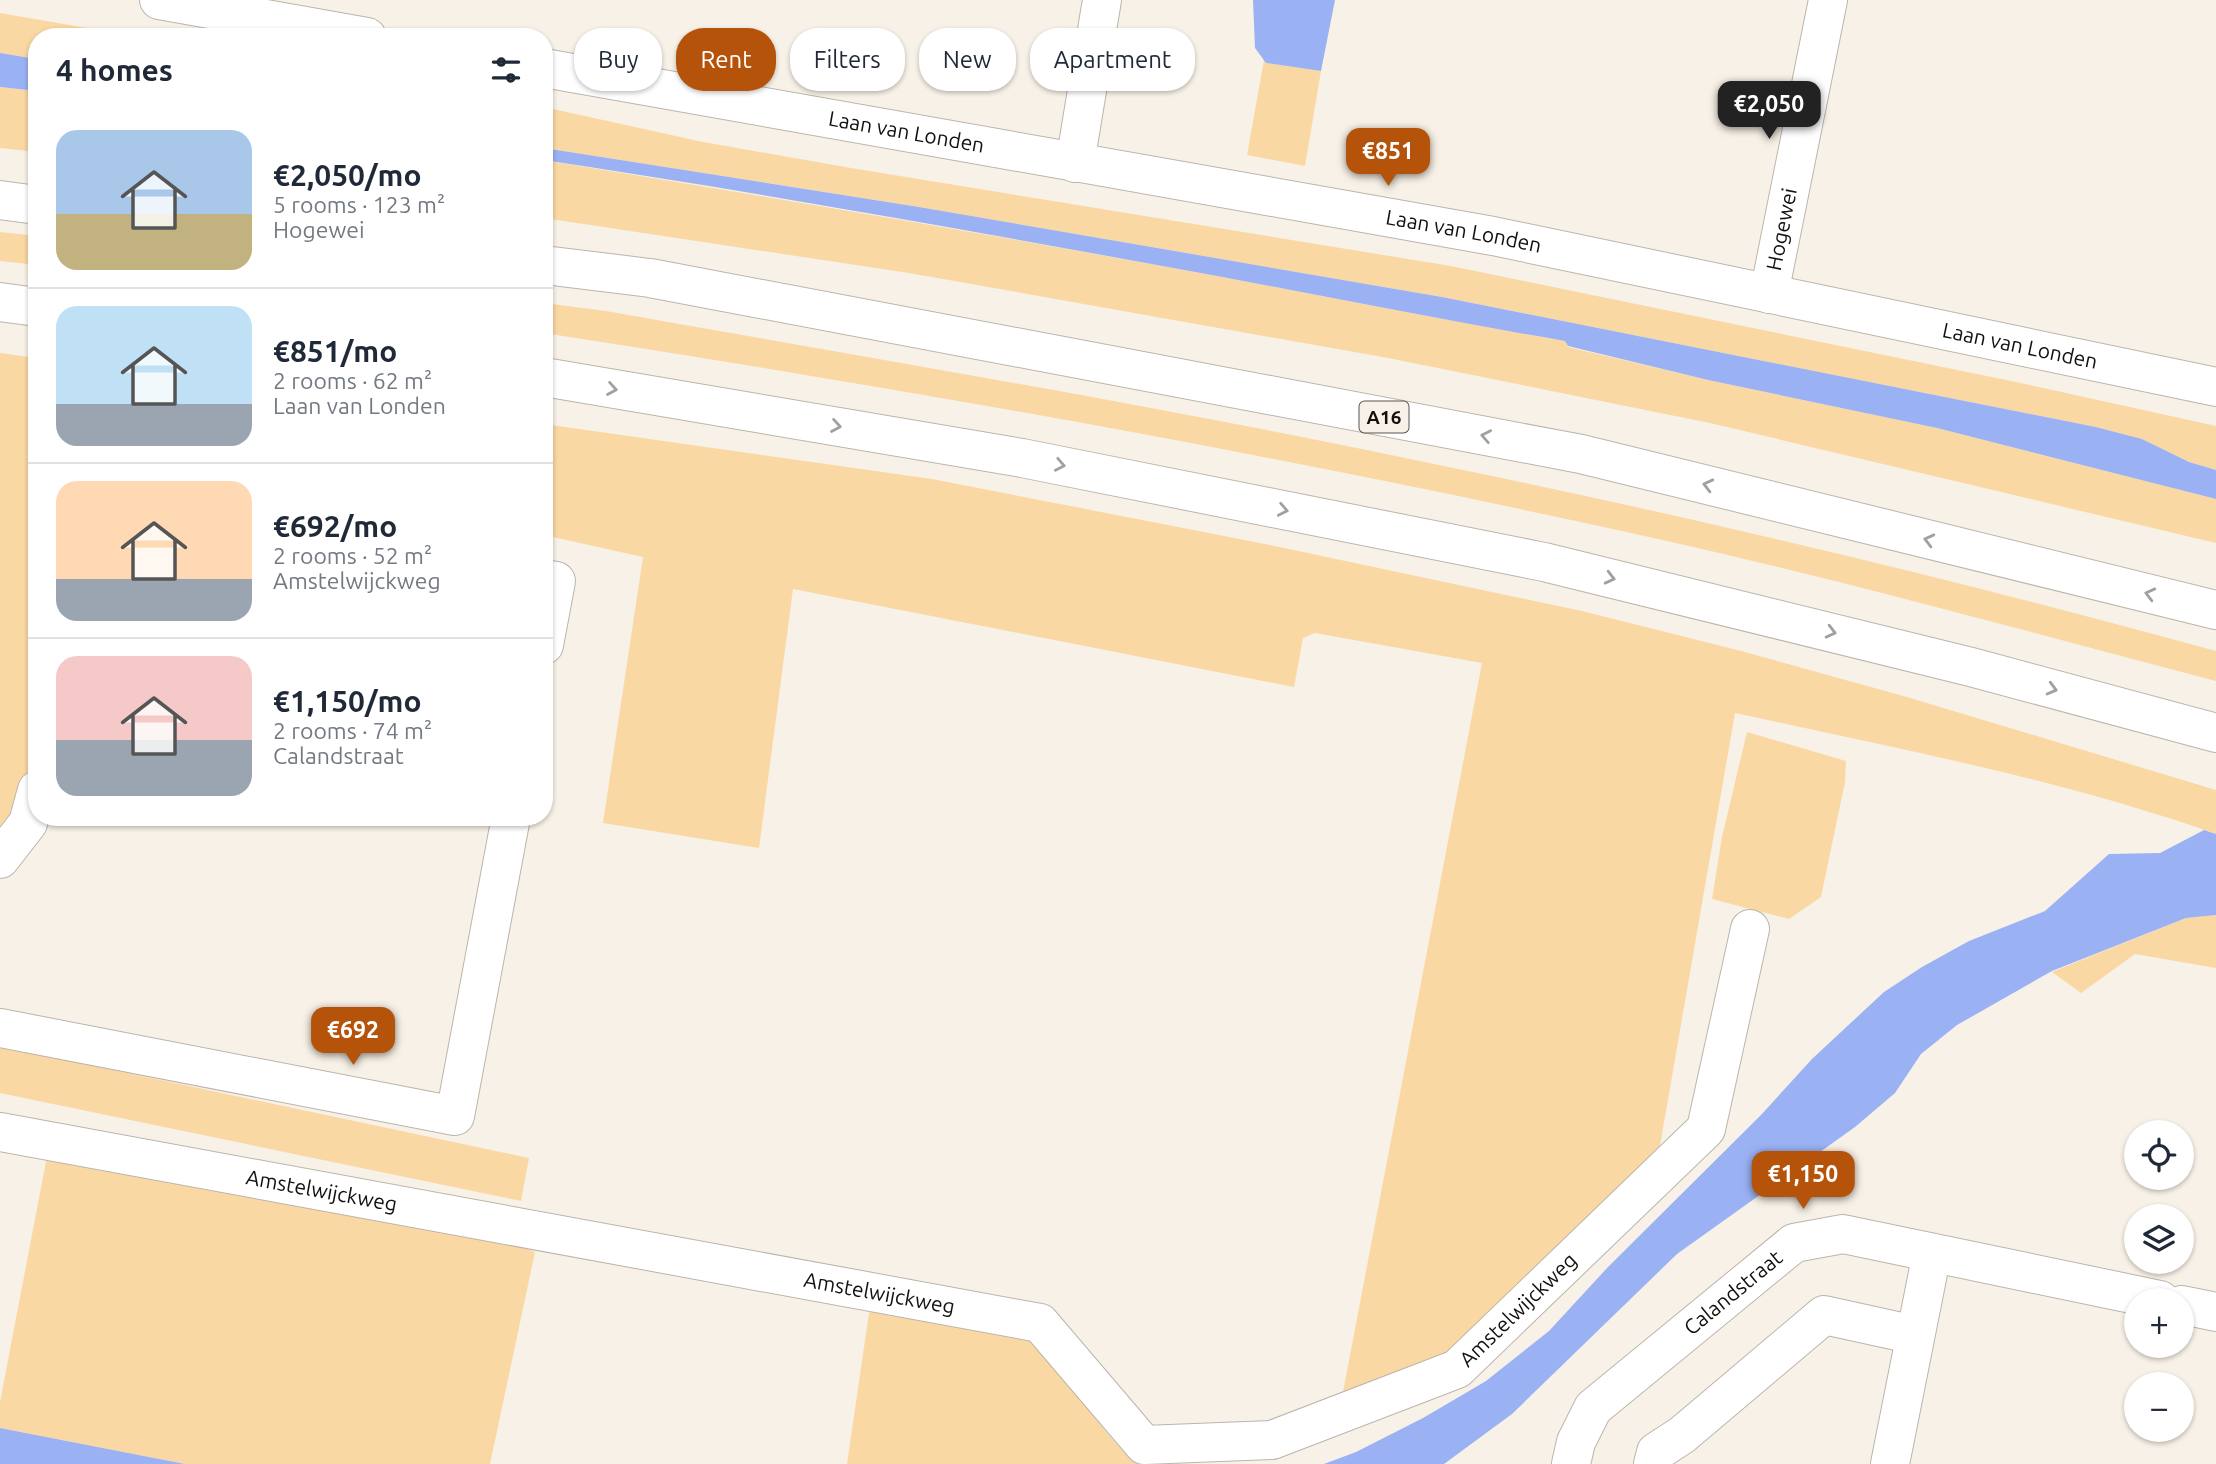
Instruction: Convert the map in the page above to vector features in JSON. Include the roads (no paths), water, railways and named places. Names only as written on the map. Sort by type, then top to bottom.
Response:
[{"type":"main road","points":[[159,0],[314,14],[346,28]]},
{"type":"main road","points":[[1074,163],[1102,0]]},
{"type":"main road","name":"Hogewei","points":[[1769,293],[1828,0]]},
{"type":"main road","name":"Laan van Londen","points":[[553,70],[1493,236],[2216,387]]},
{"type":"main road","points":[[0,200],[28,204]]},
{"type":"main road","name":"A16","points":[[553,266],[650,278],[1581,454],[2216,610]]},
{"type":"main road","points":[[0,302],[28,306]]},
{"type":"main road","points":[[553,379],[1022,458],[1544,562],[1971,667],[2216,733]]},
{"type":"main road","points":[[553,580],[556,581],[553,597]]},
{"type":"main road","points":[[0,859],[28,823]]},
{"type":"main road","points":[[0,1028],[455,1116],[509,826]]},
{"type":"main road","name":"Amstelwijckweg","points":[[0,1132],[1040,1323],[1144,1445],[1272,1440],[1457,1368],[1706,1129],[1750,929]]},
{"type":"main road","name":"Calandstraat","points":[[1571,1464],[1576,1442],[1593,1408],[1794,1243],[1843,1234],[2124,1293]]},
{"type":"main road","points":[[1890,1464],[1932,1253]]},
{"type":"main road","points":[[2194,1307],[2216,1312]]},
{"type":"main road","points":[[1653,1464],[1656,1452],[1682,1435],[1824,1315],[1915,1335]]},
{"type":"water","points":[[1253,0],[1335,0],[1321,71],[1266,63],[1255,48]]},
{"type":"water","points":[[0,53],[28,58],[28,90],[0,87]]},
{"type":"water","points":[[553,149],[919,207],[1442,297],[2096,427],[2142,439],[2189,462],[2216,470],[2216,499],[1937,428],[1708,380],[1568,346],[1565,341],[965,230],[553,161]]},
{"type":"water","points":[[2204,830],[2216,834],[2216,915],[2186,918],[2052,971],[1957,1025],[1921,1054],[1895,1093],[1855,1127],[1677,1254],[1512,1414],[1444,1464],[1324,1464],[1356,1452],[1423,1418],[1486,1381],[1549,1331],[1608,1267],[1761,1115],[1812,1059],[1884,992],[1969,941],[2045,911],[2109,854],[2160,853]]},
{"type":"water","points":[[0,1428],[185,1464],[0,1464]]}]
